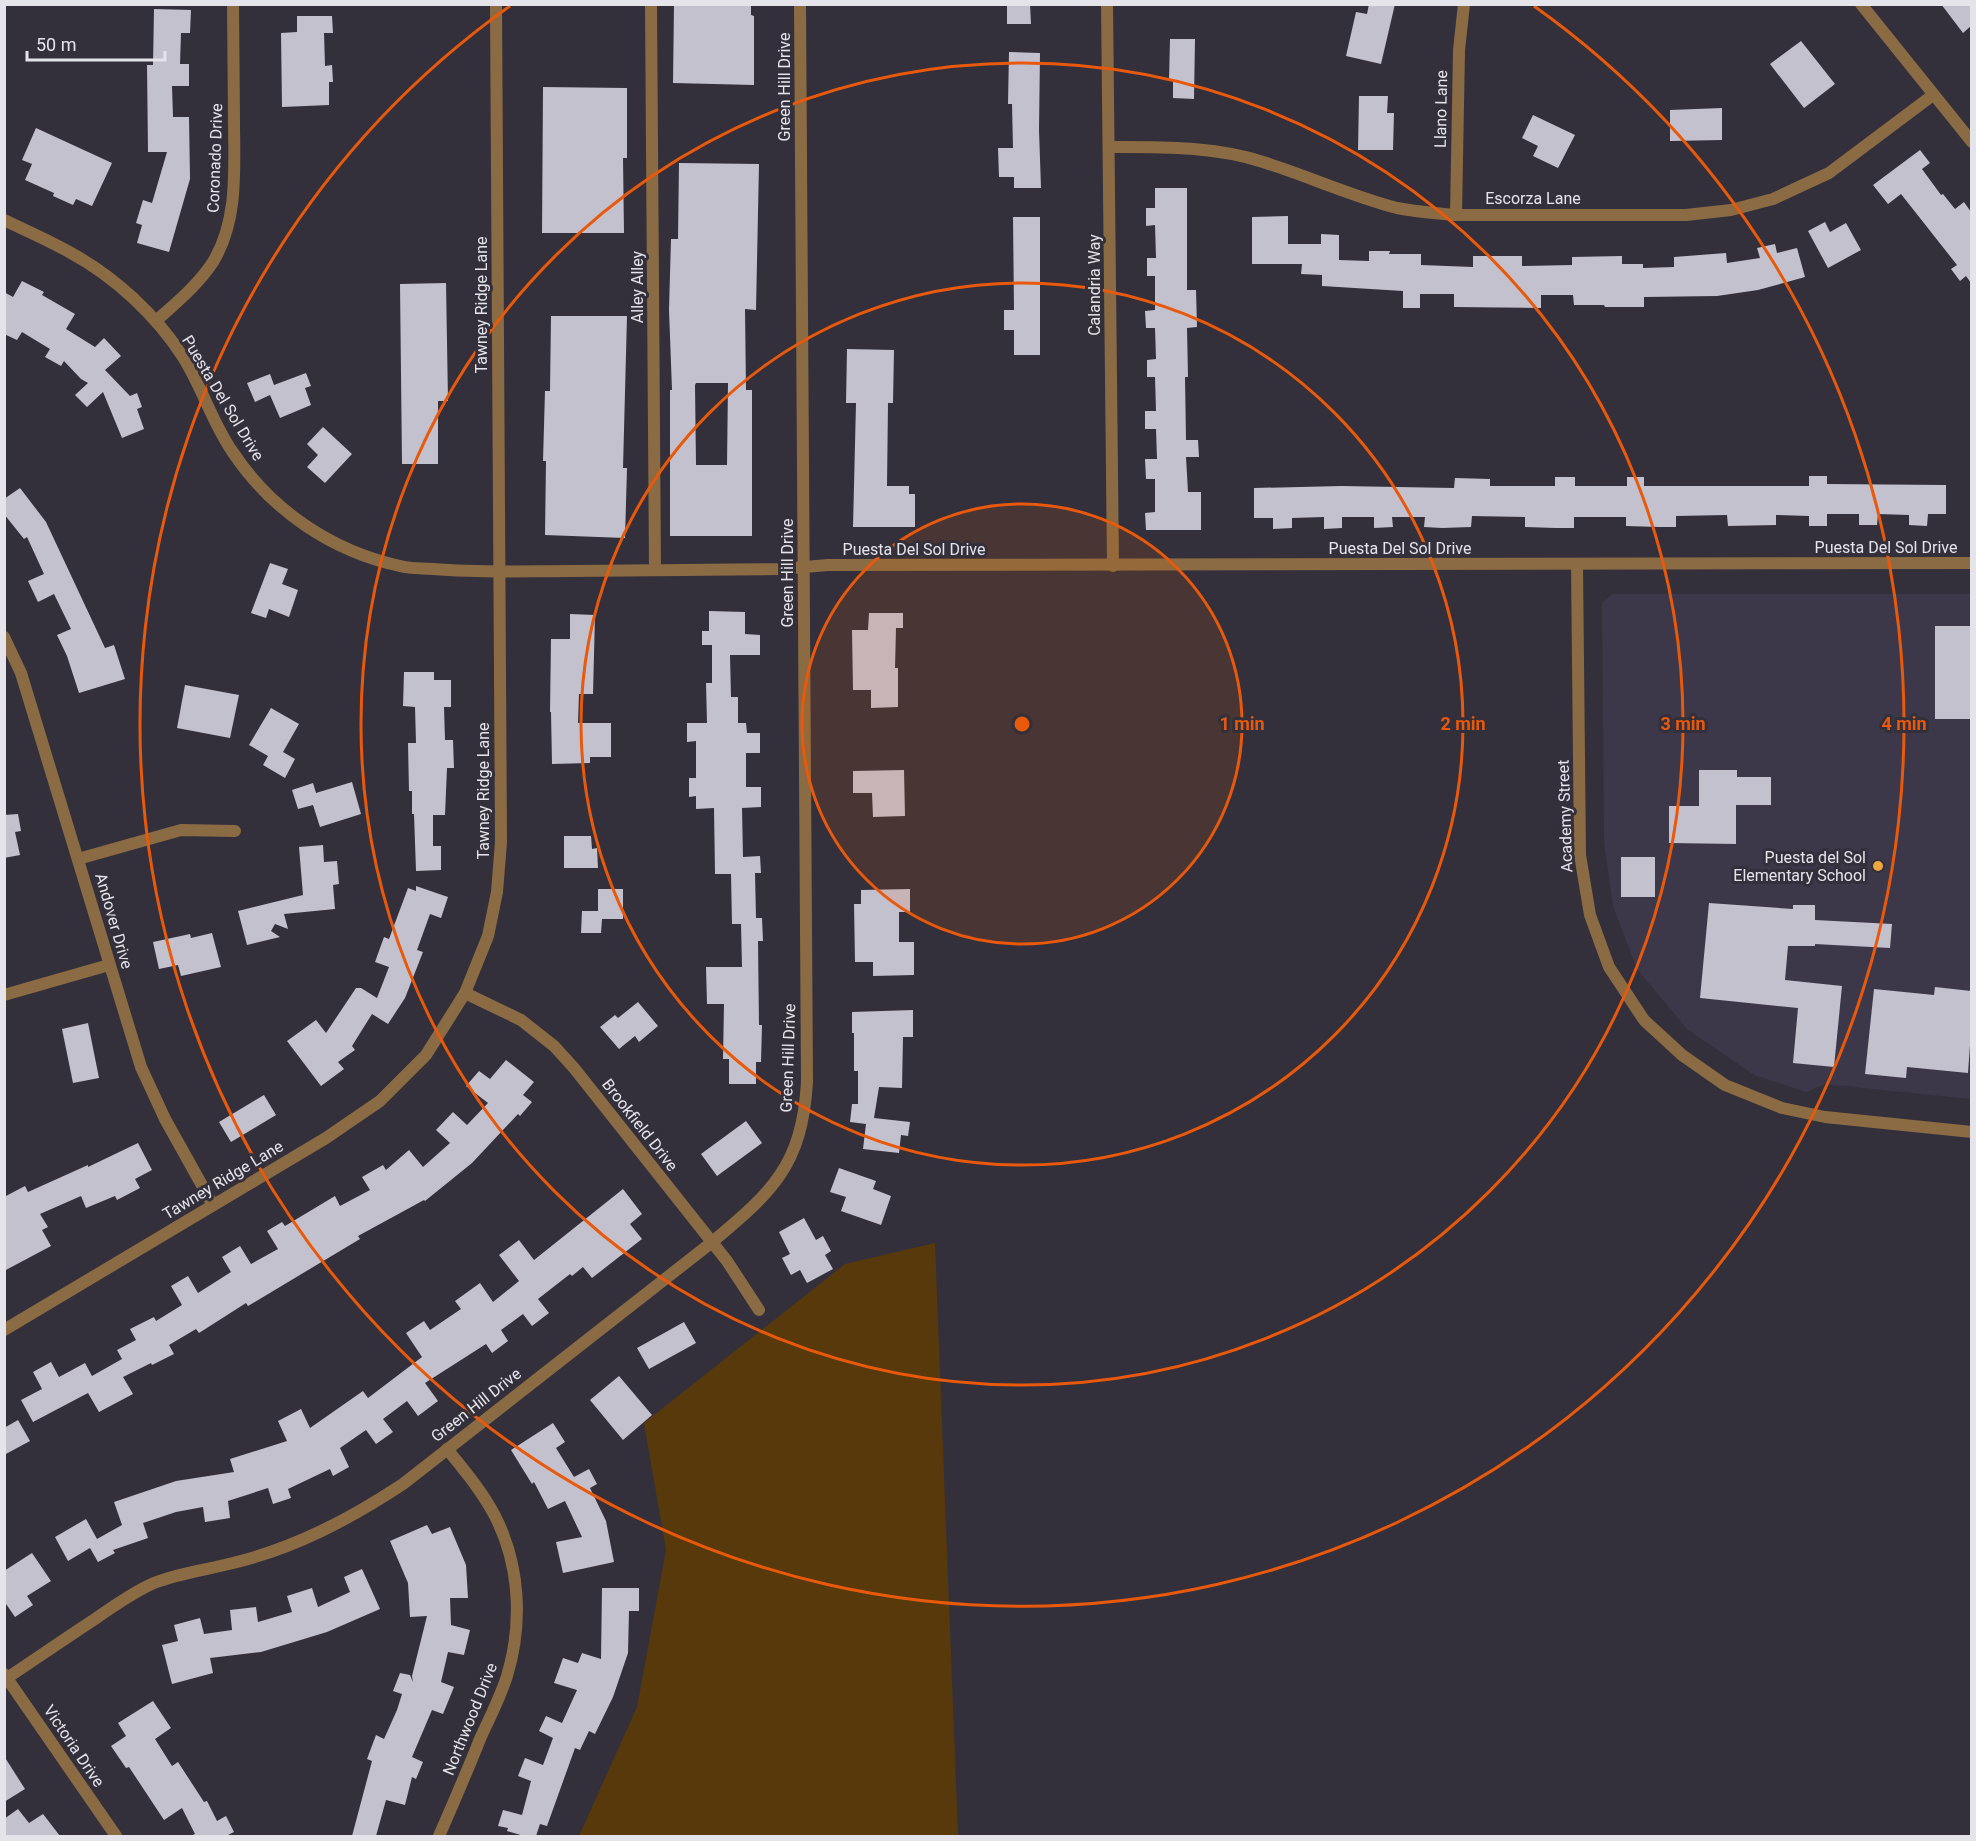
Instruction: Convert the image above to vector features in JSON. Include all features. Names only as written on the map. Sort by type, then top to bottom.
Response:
[{"type":"street","name":"Coronado Drive","points":[[156,321],[191,289],[213,262],[225,237],[232,212],[234,182],[233,4]]},
{"type":"street","name":"Tawney Ridge Lane","points":[[4,1330],[326,1138],[380,1101],[426,1055],[465,993],[488,936],[497,892],[500,852],[496,4]]},
{"type":"street","name":"Alley Alley","points":[[651,4],[655,570]]},
{"type":"street","name":"Green Hill Drive","points":[[6,1676],[150,1584],[177,1574],[233,1563],[275,1551],[362,1511],[403,1484],[711,1243],[758,1203],[777,1180],[791,1157],[806,1108],[807,1082],[800,4]]},
{"type":"street","name":"Calandria Way","points":[[1107,4],[1113,566]]},
{"type":"street","name":"Llano Lane","points":[[1456,215],[1459,50],[1464,4]]},
{"type":"street","points":[[1861,4],[1971,142]]},
{"type":"street","name":"Escorza Lane","points":[[1109,147],[1181,147],[1215,150],[1262,161],[1391,206],[1425,213],[1456,215],[1686,214],[1731,210],[1773,199],[1829,173],[1933,95]]},
{"type":"street","name":"Puesta Del Sol Drive","points":[[4,220],[73,254],[123,290],[156,321],[199,383],[212,416],[231,451],[261,490],[301,524],[344,548],[401,566],[448,571],[499,572],[781,569],[828,565],[1971,564]]},
{"type":"street","name":"Academy Street","points":[[1577,564],[1580,855],[1590,915],[1609,967],[1644,1020],[1682,1055],[1725,1085],[1782,1107],[1825,1117],[1971,1131]]},
{"type":"street","name":"Andover Drive","points":[[4,637],[21,673],[141,1066],[165,1119],[213,1205]]},
{"type":"street","points":[[78,859],[181,830],[235,831]]},
{"type":"street","points":[[4,995],[109,965]]},
{"type":"street","name":"Brookfield Drive","points":[[465,993],[521,1020],[554,1046],[727,1261],[759,1310]]},
{"type":"street","name":"Northwood Drive","points":[[439,1836],[506,1678],[514,1647],[517,1607],[515,1577],[507,1545],[495,1516],[485,1498],[447,1449]]},
{"type":"street","name":"Victoria Drive","points":[[6,1676],[116,1836]]},
{"type":"shaded area","points":[[1613,594],[1971,594],[1971,1099],[1825,1084],[1806,1092],[1754,1075],[1687,1029],[1637,969],[1613,906],[1604,842],[1602,603]]},
{"type":"shaded area","points":[[935,1243],[958,1836],[579,1836],[637,1707],[666,1550],[644,1423],[845,1264]]},
{"type":"building","points":[[674,4],[751,4],[751,15],[754,16],[754,85],[673,83]]},
{"type":"building","points":[[1007,4],[1030,4],[1031,24],[1007,24]]},
{"type":"building","points":[[1369,4],[1395,4],[1381,64],[1346,56],[1356,12],[1367,14]]},
{"type":"building","points":[[1941,4],[1971,4],[1971,26],[1963,33]]},
{"type":"building","points":[[154,9],[191,10],[190,33],[181,33],[180,64],[189,64],[189,86],[172,86],[173,117],[189,117],[190,179],[169,252],[137,243],[142,225],[136,223],[143,200],[152,203],[167,152],[148,152],[147,65],[153,65]]},
{"type":"building","points":[[297,16],[332,16],[333,33],[324,33],[325,66],[332,65],[333,82],[329,82],[329,105],[282,107],[281,33],[297,32]]},
{"type":"building","points":[[1170,39],[1195,39],[1194,99],[1173,98],[1173,81],[1169,81]]},
{"type":"building","points":[[1801,41],[1835,84],[1804,108],[1770,64]]},
{"type":"building","points":[[1009,52],[1040,53],[1041,188],[1014,188],[1014,177],[999,177],[998,148],[1013,148],[1012,104],[1008,104]]},
{"type":"building","points":[[543,87],[627,88],[627,158],[623,158],[624,233],[542,233]]},
{"type":"building","points":[[1359,96],[1388,96],[1387,113],[1394,113],[1393,150],[1358,150]]},
{"type":"building","points":[[1722,108],[1722,140],[1670,141],[1670,110]]},
{"type":"building","points":[[1533,115],[1575,135],[1558,168],[1533,156],[1538,146],[1522,138]]},
{"type":"building","points":[[36,128],[112,163],[92,206],[76,199],[73,205],[53,196],[54,193],[25,180],[32,164],[22,160]]},
{"type":"building","points":[[1920,150],[1930,163],[1922,169],[1941,195],[1943,194],[1955,209],[1964,202],[1971,212],[1971,283],[1966,276],[1960,281],[1951,269],[1957,265],[1901,194],[1888,204],[1873,185]]},
{"type":"building","points":[[679,163],[759,164],[756,310],[745,309],[746,390],[752,390],[752,536],[670,536],[670,390],[672,390],[669,310],[671,239],[678,239]],"holes":[[[696,383],[728,383],[727,465],[696,465],[695,385]]]},
{"type":"building","points":[[1155,188],[1187,188],[1187,290],[1196,290],[1197,327],[1187,328],[1186,440],[1198,440],[1199,457],[1186,457],[1188,492],[1201,492],[1201,530],[1146,530],[1145,513],[1155,512],[1155,479],[1146,479],[1145,459],[1157,459],[1156,429],[1145,429],[1145,411],[1156,411],[1155,377],[1147,377],[1147,360],[1156,359],[1155,328],[1146,328],[1145,311],[1155,310],[1155,276],[1147,276],[1147,258],[1156,258],[1155,225],[1146,226],[1146,208],[1155,208]]},
{"type":"building","points":[[1288,216],[1288,244],[1321,244],[1321,234],[1339,235],[1339,260],[1369,261],[1369,251],[1390,251],[1389,254],[1421,254],[1421,265],[1473,267],[1473,256],[1522,256],[1522,266],[1572,265],[1572,257],[1622,256],[1622,264],[1643,264],[1643,268],[1674,267],[1674,257],[1726,253],[1727,263],[1760,258],[1757,248],[1775,244],[1777,253],[1797,248],[1805,277],[1758,290],[1717,296],[1644,297],[1644,307],[1574,305],[1573,295],[1541,295],[1541,308],[1454,307],[1454,294],[1420,294],[1420,308],[1403,308],[1403,291],[1322,286],[1322,275],[1301,274],[1302,264],[1252,264],[1252,217]]},
{"type":"building","points":[[1013,217],[1040,217],[1040,355],[1014,355],[1014,330],[1004,330],[1004,310],[1014,310]]},
{"type":"building","points":[[1825,222],[1830,232],[1846,223],[1861,250],[1828,268],[1808,231]]},
{"type":"building","points":[[22,281],[44,292],[42,295],[75,314],[66,329],[95,347],[104,338],[121,356],[105,370],[130,396],[137,393],[142,407],[137,409],[144,429],[122,438],[103,392],[87,407],[75,395],[88,383],[64,361],[61,366],[45,357],[50,349],[22,332],[17,340],[4,334],[4,292],[13,297]]},
{"type":"building","points":[[446,283],[448,401],[438,401],[438,464],[402,464],[400,284]]},
{"type":"building","points":[[551,316],[627,316],[623,468],[627,468],[625,538],[545,535],[546,461],[543,461],[545,391],[550,391]]},
{"type":"building","points":[[847,349],[894,350],[893,403],[888,403],[887,486],[909,486],[909,494],[915,494],[915,527],[853,527],[856,403],[846,403]]},
{"type":"building","points":[[306,373],[311,386],[305,388],[311,405],[280,418],[270,395],[255,402],[247,383],[270,374],[274,385]]},
{"type":"building","points":[[323,427],[352,454],[325,483],[307,467],[318,455],[307,444]]},
{"type":"building","points":[[1809,476],[1827,476],[1827,484],[1946,485],[1946,514],[1928,514],[1927,526],[1909,525],[1909,515],[1878,514],[1877,525],[1859,525],[1859,514],[1827,514],[1827,526],[1809,526],[1809,516],[1776,515],[1776,525],[1728,526],[1727,515],[1676,516],[1676,527],[1626,526],[1626,517],[1574,517],[1574,528],[1525,527],[1525,517],[1472,516],[1471,527],[1424,527],[1425,517],[1392,517],[1393,527],[1374,528],[1374,517],[1342,517],[1342,528],[1324,529],[1324,517],[1292,518],[1292,528],[1273,529],[1273,518],[1254,518],[1254,488],[1341,486],[1454,488],[1455,478],[1490,479],[1490,486],[1555,486],[1555,477],[1575,477],[1575,486],[1627,486],[1627,477],[1644,477],[1644,486],[1809,486]]},
{"type":"building","points":[[20,488],[46,522],[105,648],[114,645],[125,679],[79,693],[67,656],[57,635],[71,629],[54,594],[38,602],[28,581],[44,574],[27,537],[24,539],[4,514],[4,499]]},
{"type":"building","points":[[270,563],[288,569],[282,584],[298,590],[289,617],[269,609],[266,618],[251,613]]},
{"type":"building","points":[[709,611],[745,612],[745,634],[760,635],[760,655],[730,655],[731,697],[738,697],[738,723],[746,723],[747,733],[760,733],[760,753],[746,753],[746,787],[761,787],[761,807],[742,808],[743,857],[760,856],[761,873],[755,873],[756,918],[762,918],[763,941],[758,941],[759,1025],[762,1025],[761,1062],[756,1062],[756,1084],[729,1084],[729,1059],[723,1059],[724,1004],[707,1004],[706,967],[742,967],[741,924],[732,924],[731,874],[715,874],[714,808],[696,809],[696,796],[689,797],[689,778],[696,778],[696,741],[687,742],[687,723],[707,723],[706,683],[712,683],[712,645],[702,645],[702,631],[709,631]]},
{"type":"building","points":[[869,613],[903,613],[903,628],[896,628],[895,668],[898,668],[898,707],[871,708],[871,690],[853,690],[852,630],[868,630]]},
{"type":"building","points":[[570,614],[595,615],[593,694],[579,694],[578,723],[611,723],[611,757],[590,757],[590,763],[552,764],[551,639],[570,639]]},
{"type":"building","points":[[1935,626],[1971,626],[1971,719],[1935,719]]},
{"type":"building","points":[[404,672],[434,672],[434,680],[451,680],[451,707],[444,707],[445,740],[453,740],[454,768],[447,768],[445,815],[433,815],[433,846],[441,846],[441,870],[416,871],[412,791],[409,791],[408,743],[416,743],[415,707],[403,706]]},
{"type":"building","points":[[185,685],[239,695],[230,738],[177,728]]},
{"type":"building","points":[[271,708],[299,724],[283,752],[295,759],[285,778],[263,765],[268,756],[249,745]]},
{"type":"building","points":[[904,770],[905,816],[873,817],[872,793],[853,793],[853,771]]},
{"type":"building","points":[[1699,770],[1737,770],[1737,777],[1771,777],[1771,805],[1736,805],[1736,844],[1669,843],[1669,806],[1699,806]]},
{"type":"building","points":[[352,782],[361,814],[320,827],[313,805],[298,809],[292,790],[313,783],[316,793]]},
{"type":"building","points":[[18,814],[21,831],[15,832],[20,855],[4,858],[4,815]]},
{"type":"building","points":[[564,836],[591,836],[592,849],[597,848],[598,868],[564,868]]},
{"type":"building","points":[[323,845],[324,862],[337,861],[339,884],[333,885],[335,909],[284,914],[288,929],[275,924],[271,931],[280,937],[247,945],[238,911],[303,895],[299,847]]},
{"type":"building","points":[[1621,857],[1655,857],[1655,897],[1621,897]]},
{"type":"building","points":[[416,886],[448,897],[441,918],[430,914],[417,950],[423,952],[405,998],[388,1024],[372,1014],[352,1046],[355,1050],[338,1062],[344,1069],[321,1086],[287,1041],[316,1020],[326,1033],[356,988],[361,988],[377,998],[389,967],[375,962],[384,937],[389,939],[408,888],[416,891]]},
{"type":"building","points":[[598,889],[623,889],[623,919],[602,919],[601,933],[581,933],[582,911],[598,911]]},
{"type":"building","points":[[910,889],[910,912],[899,912],[899,942],[914,942],[914,975],[873,976],[873,962],[855,962],[854,904],[861,904],[861,890]]},
{"type":"building","points":[[1709,903],[1793,909],[1793,905],[1815,905],[1815,920],[1892,924],[1890,948],[1815,944],[1815,946],[1788,946],[1785,980],[1842,986],[1834,1067],[1793,1063],[1798,1008],[1700,998]]},
{"type":"building","points":[[212,933],[221,967],[181,976],[178,965],[159,969],[153,942],[190,934],[191,938]]},
{"type":"building","points":[[1935,987],[1971,991],[1968,1073],[1907,1067],[1906,1078],[1865,1074],[1874,989],[1934,995]]},
{"type":"building","points":[[638,1002],[658,1026],[639,1042],[635,1036],[619,1049],[600,1027],[615,1015],[618,1018]]},
{"type":"building","points":[[913,1010],[913,1037],[903,1037],[902,1088],[879,1087],[874,1118],[910,1122],[908,1136],[901,1135],[899,1153],[863,1149],[866,1124],[850,1122],[852,1104],[858,1104],[858,1071],[854,1071],[852,1012]]},
{"type":"building","points":[[88,1023],[99,1078],[73,1083],[62,1029]]},
{"type":"building","points":[[506,1060],[534,1082],[523,1095],[532,1102],[472,1163],[425,1201],[358,1236],[360,1239],[248,1306],[246,1303],[199,1333],[196,1329],[169,1345],[174,1354],[123,1377],[133,1394],[99,1412],[88,1393],[33,1422],[21,1400],[42,1389],[33,1372],[51,1362],[59,1377],[85,1363],[92,1376],[122,1359],[117,1350],[136,1340],[130,1329],[154,1317],[156,1321],[182,1305],[171,1286],[188,1276],[198,1293],[231,1272],[222,1257],[240,1246],[251,1264],[278,1249],[267,1231],[282,1222],[285,1226],[335,1196],[340,1206],[370,1190],[362,1177],[383,1165],[386,1170],[409,1150],[423,1167],[450,1143],[436,1130],[453,1112],[467,1125],[488,1103],[466,1086],[479,1071],[490,1079]]},
{"type":"building","points":[[264,1095],[276,1115],[231,1142],[219,1122]]},
{"type":"building","points":[[746,1121],[762,1143],[717,1176],[701,1154]]},
{"type":"building","points":[[138,1143],[152,1170],[135,1179],[140,1188],[117,1200],[115,1196],[86,1208],[81,1196],[40,1214],[48,1227],[42,1230],[51,1246],[4,1271],[4,1197],[25,1186],[28,1192]]},
{"type":"building","points":[[839,1168],[876,1181],[873,1189],[891,1196],[881,1225],[841,1211],[846,1197],[830,1192]]},
{"type":"building","points":[[623,1189],[642,1214],[630,1224],[642,1239],[592,1278],[583,1267],[572,1276],[570,1274],[538,1299],[549,1313],[532,1326],[523,1314],[501,1330],[508,1341],[492,1353],[486,1344],[425,1383],[438,1401],[418,1416],[407,1401],[383,1419],[393,1432],[376,1444],[366,1430],[340,1448],[349,1467],[333,1476],[330,1469],[288,1489],[291,1498],[273,1504],[268,1488],[228,1501],[230,1518],[205,1522],[203,1507],[176,1512],[143,1523],[148,1538],[113,1550],[115,1553],[98,1562],[90,1548],[68,1561],[55,1537],[86,1519],[97,1539],[122,1525],[114,1502],[176,1481],[234,1472],[230,1459],[287,1441],[278,1421],[301,1409],[310,1428],[363,1391],[368,1398],[422,1357],[406,1333],[424,1321],[430,1330],[461,1309],[455,1301],[480,1283],[493,1302],[519,1281],[499,1255],[519,1240],[534,1260]]},
{"type":"building","points":[[804,1218],[816,1240],[823,1236],[831,1251],[825,1255],[833,1269],[807,1283],[800,1270],[791,1275],[782,1258],[790,1254],[779,1232]]},
{"type":"building","points":[[684,1322],[696,1343],[649,1369],[637,1348]]},
{"type":"building","points":[[619,1376],[652,1415],[623,1440],[590,1400]]},
{"type":"building","points":[[18,1420],[30,1441],[4,1455],[4,1428]]},
{"type":"building","points":[[553,1423],[565,1442],[556,1448],[574,1477],[589,1469],[597,1484],[590,1488],[606,1521],[614,1562],[563,1573],[556,1542],[582,1537],[565,1501],[548,1509],[534,1482],[532,1484],[511,1450]]},
{"type":"building","points":[[427,1525],[432,1534],[450,1527],[466,1565],[468,1598],[450,1598],[451,1625],[470,1630],[464,1655],[448,1652],[441,1682],[454,1687],[443,1714],[432,1710],[412,1757],[423,1762],[416,1779],[412,1777],[405,1805],[386,1800],[376,1836],[352,1836],[372,1761],[367,1759],[376,1735],[384,1739],[397,1710],[402,1694],[393,1691],[400,1673],[410,1675],[413,1682],[412,1676],[427,1616],[410,1617],[408,1583],[390,1541]]},
{"type":"building","points":[[32,1553],[51,1581],[27,1596],[33,1605],[15,1617],[4,1601],[4,1571]]},
{"type":"building","points":[[362,1569],[380,1609],[327,1632],[261,1652],[210,1658],[213,1673],[172,1684],[162,1645],[178,1641],[174,1625],[200,1618],[204,1634],[232,1630],[230,1610],[256,1607],[258,1622],[292,1612],[287,1596],[312,1588],[318,1607],[350,1592],[344,1577]]},
{"type":"building","points":[[602,1588],[639,1588],[639,1611],[629,1611],[628,1653],[613,1697],[595,1734],[589,1731],[580,1750],[575,1748],[547,1826],[540,1824],[536,1836],[524,1836],[507,1831],[508,1828],[498,1826],[503,1810],[522,1815],[531,1781],[518,1776],[525,1758],[543,1765],[553,1738],[539,1731],[546,1716],[562,1723],[577,1690],[554,1683],[563,1658],[578,1663],[582,1653],[601,1659]]},
{"type":"building","points":[[153,1701],[171,1728],[155,1739],[172,1766],[178,1762],[204,1802],[207,1801],[217,1821],[226,1816],[234,1832],[226,1836],[190,1836],[195,1834],[182,1808],[164,1820],[129,1767],[126,1768],[111,1746],[126,1736],[118,1723]]},
{"type":"building","points":[[4,1756],[25,1789],[4,1802]]},
{"type":"building","points":[[18,1809],[29,1823],[43,1814],[60,1836],[4,1836],[4,1819]]},
{"type":"place","name":"Puesta del Sol Elementary School","points":[[1878,866]]}]
